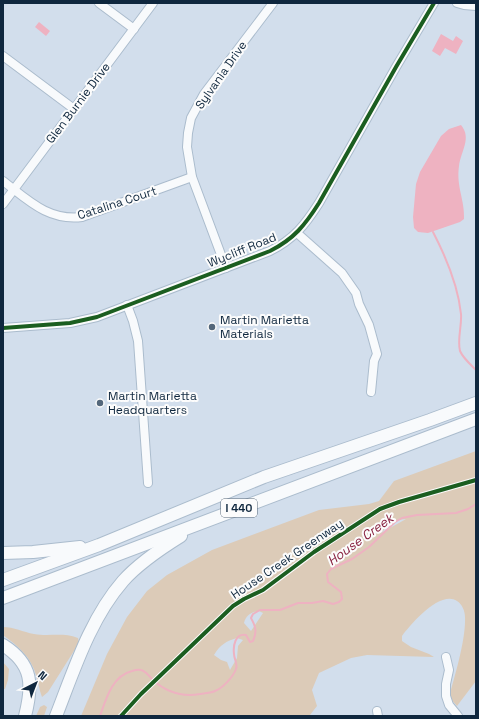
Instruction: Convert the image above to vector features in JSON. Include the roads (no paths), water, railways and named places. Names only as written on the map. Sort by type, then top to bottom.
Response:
[{"type":"highway","name":"I 440","points":[[3,580],[99,545],[264,477],[430,420],[476,402]]},
{"type":"highway","name":"I 440","points":[[3,598],[476,420]]},
{"type":"highway","points":[[56,716],[94,624],[113,594],[130,574],[148,558],[205,521]]},
{"type":"highway","points":[[3,553],[33,552],[99,545]]},
{"type":"highway","points":[[3,645],[16,655],[25,666],[29,674],[30,690],[25,716]]},
{"type":"street","points":[[99,3],[134,29]]},
{"type":"street","name":"Glen Burnie Drive","points":[[3,204],[153,3]]},
{"type":"street","name":"Sylvania Drive","points":[[226,268],[192,177],[188,161],[188,133],[191,118],[204,94],[273,3]]},
{"type":"street","name":"Wycliff Road","points":[[3,328],[78,322],[97,317],[270,251],[283,244],[297,233],[319,203],[434,3]]},
{"type":"street","points":[[457,3],[476,6]]},
{"type":"street","points":[[3,56],[74,109]]},
{"type":"street","name":"Catalina Court","points":[[3,181],[34,205],[47,212],[60,217],[73,218],[82,217],[192,177]]},
{"type":"street","points":[[297,233],[342,273],[356,293],[359,304],[369,325],[377,354],[374,361],[371,392]]},
{"type":"street","points":[[127,305],[138,341],[148,483]]},
{"type":"street","points":[[446,657],[449,670],[446,684],[446,696],[449,705],[458,716]]},
{"type":"waterway","points":[[433,232],[447,261],[457,292],[461,314],[459,342],[460,351],[465,359],[476,370]]},
{"type":"waterway","name":"House Creek","points":[[100,716],[107,696],[115,683],[125,674],[135,670],[144,671],[163,688],[175,693],[193,695],[218,690],[227,682],[236,669],[237,665],[234,656],[234,644],[237,638],[239,636],[246,635],[250,642],[253,641],[255,635],[255,627],[251,618],[253,614],[260,610],[280,610],[298,603],[323,601],[333,604],[339,602],[342,599],[341,592],[328,582],[327,574],[331,569],[352,559],[369,547],[395,522],[402,518],[417,515],[456,513],[468,509],[476,504]]},
{"type":"place","name":"Martin Marietta Materials","points":[[212,327]]},
{"type":"place","name":"Martin Marietta Headquarters","points":[[100,403]]}]
